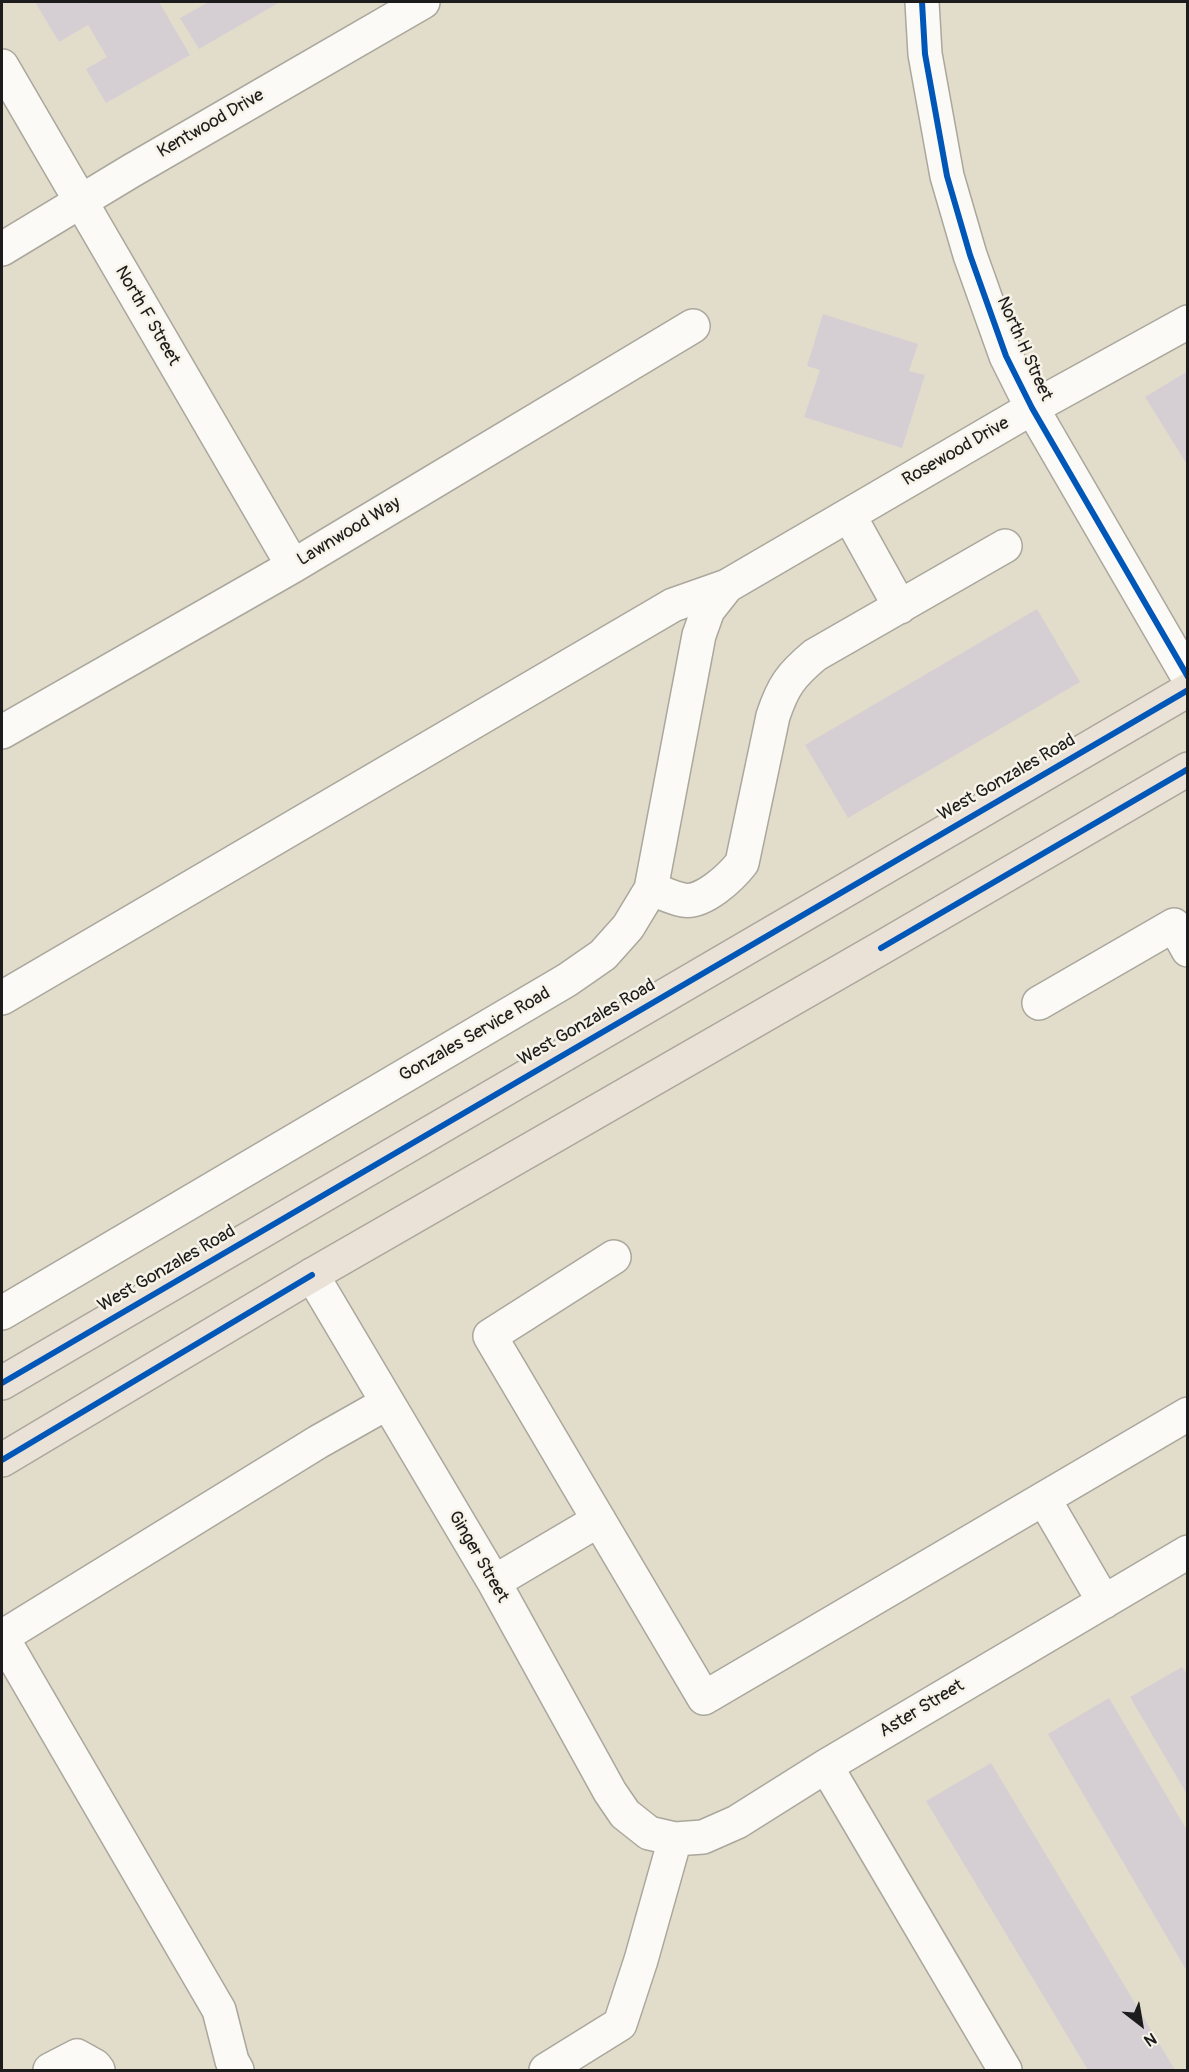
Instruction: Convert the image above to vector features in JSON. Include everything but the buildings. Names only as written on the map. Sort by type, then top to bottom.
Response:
[{"type":"main road","name":"West Gonzales Road","points":[[2,1383],[1188,690]]},
{"type":"main road","points":[[2,1460],[312,1275],[861,960],[1188,769]]},
{"type":"street","name":"Kentwood Drive","points":[[2,249],[130,171],[423,2]]},
{"type":"street","name":"North H Street","points":[[922,2],[925,54],[947,176],[970,255],[1002,345],[1032,408],[1188,676]]},
{"type":"street","name":"North F Street","points":[[2,66],[293,566]]},
{"type":"street","name":"Rosewood Drive","points":[[727,586],[1032,408],[1188,322]]},
{"type":"street","name":"Lawnwood Way","points":[[2,732],[293,566],[693,326]]},
{"type":"street","points":[[849,515],[900,607]]},
{"type":"street","points":[[651,889],[683,900],[692,900],[726,881],[742,862],[773,716],[780,694],[795,672],[815,655],[1005,546]]},
{"type":"street","points":[[2,998],[673,605],[727,586]]},
{"type":"street","name":"Gonzales Service Road","points":[[2,1313],[567,980],[603,955],[628,927],[651,889],[699,635],[708,610],[727,586]]},
{"type":"street","points":[[1039,1004],[1173,925],[1188,950]]},
{"type":"street","points":[[614,1257],[490,1335],[704,1698],[1188,1414]]},
{"type":"street","name":"Ginger Street","points":[[312,1275],[494,1582],[610,1792],[625,1814],[662,1836]]},
{"type":"street","points":[[237,2070],[232,2061],[219,2010],[2,1637],[318,1442],[387,1403]]},
{"type":"street","points":[[1044,1498],[1104,1602]]},
{"type":"street","points":[[494,1582],[599,1520]]},
{"type":"street","name":"Aster Street","points":[[662,1836],[703,1838],[736,1822],[826,1766],[1188,1552]]},
{"type":"street","points":[[826,1766],[1005,2070]]},
{"type":"street","points":[[546,2070],[620,2024],[641,1960],[662,1836]]},
{"type":"cycle path","points":[[922,2],[925,54],[947,176],[970,255],[1006,356],[1032,408],[1188,677]]},
{"type":"cycle path","points":[[2,1383],[1188,690]]},
{"type":"cycle path","points":[[881,948],[1188,769]]},
{"type":"cycle path","points":[[2,1460],[312,1275]]}]
